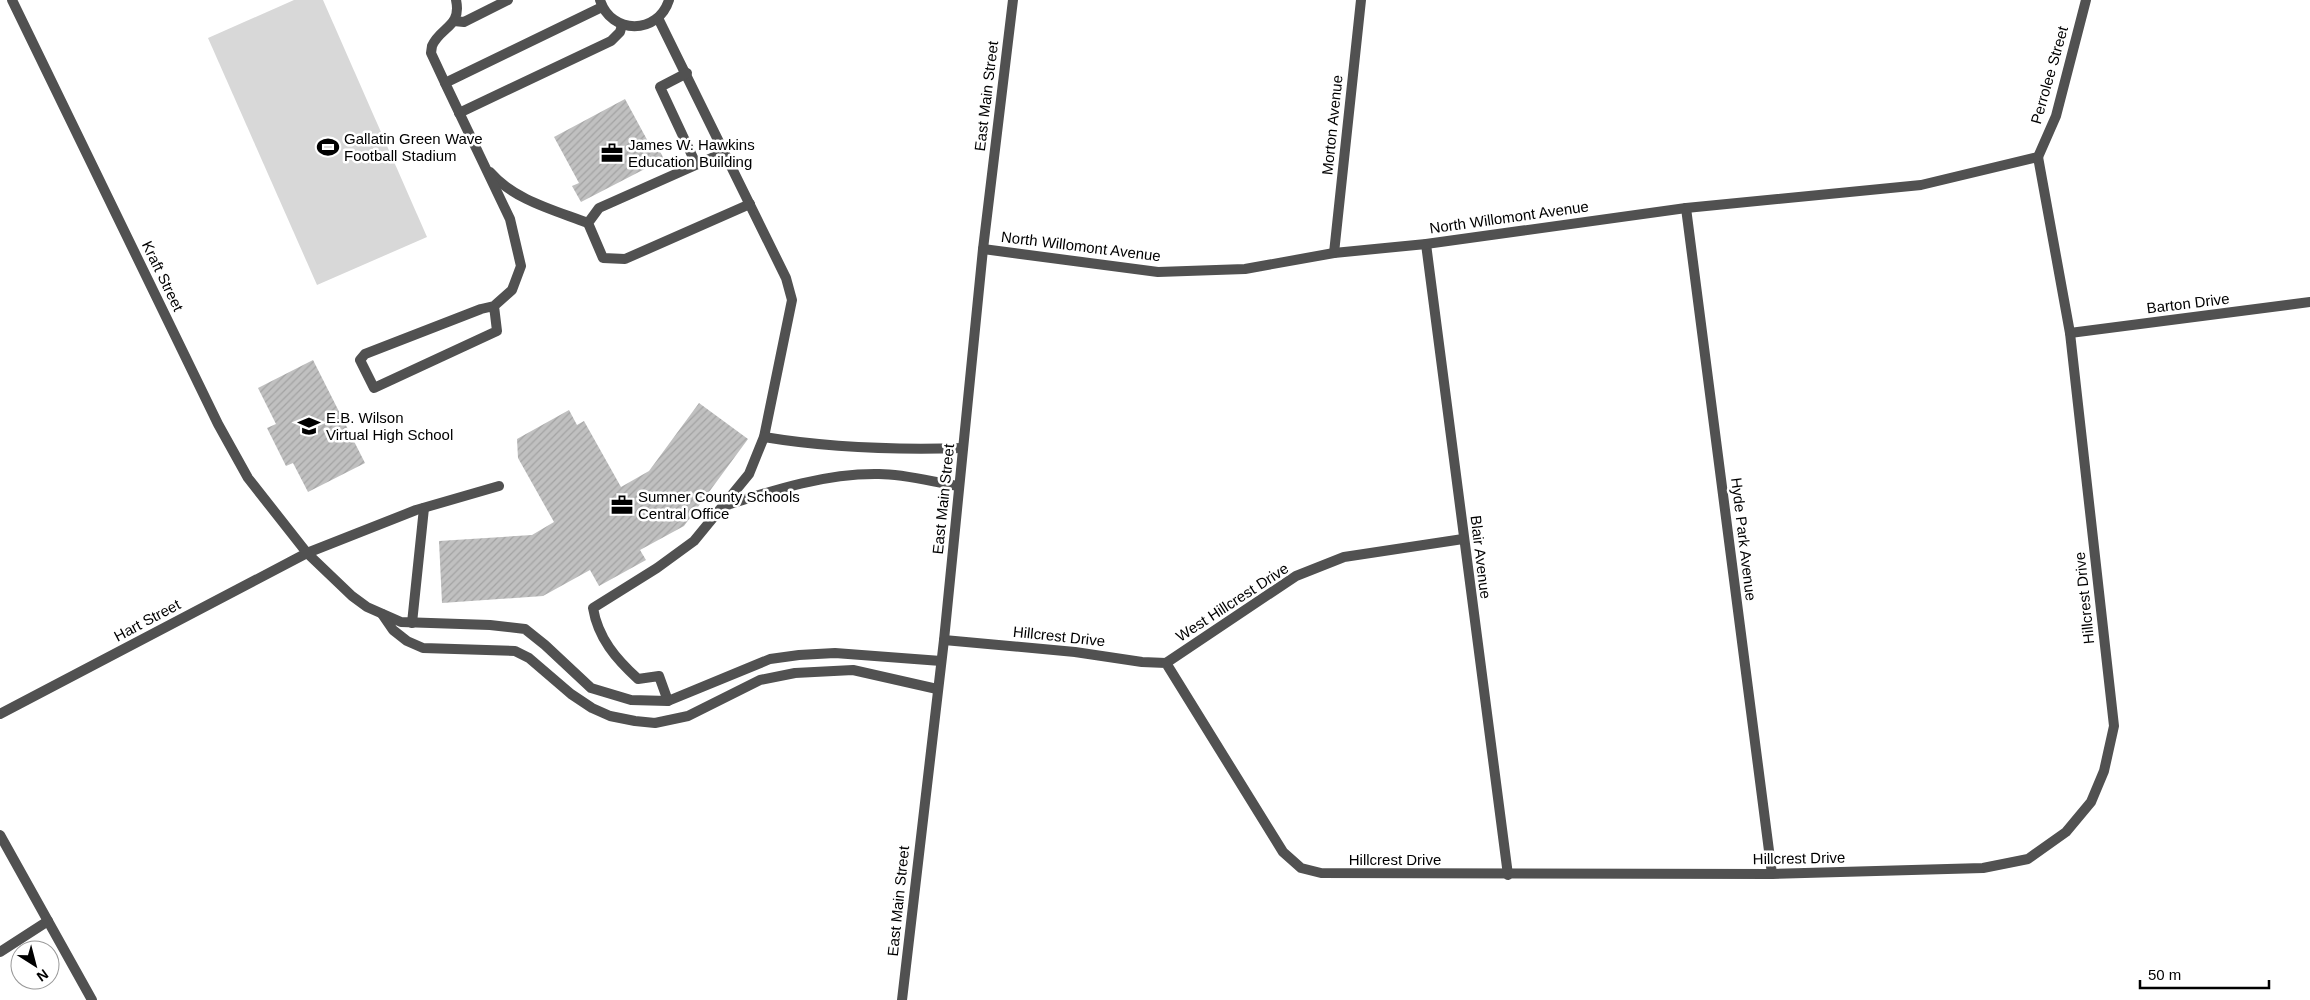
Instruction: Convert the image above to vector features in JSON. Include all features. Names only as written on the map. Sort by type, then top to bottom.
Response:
[{"type":"street","name":"Kraft Street","points":[[12,0],[218,424],[248,478],[307,553],[352,596],[367,607],[382,614]]},
{"type":"street","points":[[456,0],[458,9],[454,21],[432,46],[431,53],[510,219],[521,266],[512,290],[494,306],[481,309],[365,354],[360,360],[374,388],[497,331],[494,306]]},
{"type":"street","points":[[454,21],[464,22],[508,0]]},
{"type":"street","points":[[444,83],[601,3],[608,16],[622,25],[638,27],[649,24],[658,18],[669,0]]},
{"type":"street","name":"East Main Street","points":[[902,1000],[944,640],[983,249],[1012,0]]},
{"type":"street","name":"Morton Avenue","points":[[1334,253],[1361,0]]},
{"type":"street","name":"Perrolee Street","points":[[2038,157],[2056,116],[2086,0]]},
{"type":"street","points":[[658,18],[786,278],[792,300],[764,437],[749,474],[694,540],[657,568],[593,608],[596,625],[606,644],[625,668],[638,679],[659,676],[668,702]]},
{"type":"street","points":[[459,113],[611,41],[620,32],[622,25]]},
{"type":"street","points":[[686,73],[660,87],[696,164]]},
{"type":"street","points":[[588,223],[598,208],[725,152]]},
{"type":"street","name":"North Willomont Avenue","points":[[983,249],[1158,272],[1245,269],[1334,253],[1426,244],[1686,208],[1921,185],[2038,157]]},
{"type":"street","name":"Hillcrest Drive","points":[[944,640],[1075,652],[1166,664],[1283,852],[1301,868],[1321,874],[1772,874],[1983,868],[2028,859],[2066,832],[2091,802],[2104,771],[2114,726],[2070,333],[2038,157]]},
{"type":"street","points":[[484,165],[496,179],[530,202],[588,223],[604,258],[625,259],[750,204]]},
{"type":"street","name":"Hyde Park Avenue","points":[[1686,208],[1772,874]]},
{"type":"street","name":"Blair Avenue","points":[[1426,244],[1508,875]]},
{"type":"street","name":"Barton Drive","points":[[2070,333],[2310,302]]},
{"type":"street","points":[[764,437],[800,443],[897,449],[963,448]]},
{"type":"street","points":[[724,506],[791,486],[842,476],[880,474],[959,486]]},
{"type":"street","name":"Hart Street","points":[[0,714],[307,553],[424,508],[499,486]]},
{"type":"street","points":[[412,623],[424,508]]},
{"type":"street","name":"West Hillcrest Drive","points":[[1166,664],[1296,576],[1344,557],[1463,540]]},
{"type":"street","points":[[382,614],[402,622],[490,625],[525,629],[546,645],[591,688],[631,700],[668,702],[770,659],[799,655],[835,653],[941,661]]},
{"type":"street","points":[[382,614],[393,630],[407,641],[423,648],[515,651],[529,658],[571,694],[592,708],[610,716],[635,721],[655,723],[688,716],[760,680],[795,674],[853,670],[937,688]]},
{"type":"street","points":[[0,835],[92,1000]]},
{"type":"street","points":[[0,952],[48,921]]},
{"type":"shaded area","points":[[294,0],[323,0],[427,237],[317,285],[208,38]]},
{"type":"building","name":"James W. Hawkins Education Building","points":[[625,99],[651,147],[656,144],[664,159],[581,202],[572,186],[579,183],[554,137]]},
{"type":"building","name":"E.B. Wilson Virtual High School","points":[[313,360],[365,463],[308,492],[293,463],[286,466],[267,428],[276,424],[258,388]]},
{"type":"building","name":"Sumner County Schools Central Office","points":[[699,403],[748,439],[684,526],[640,550],[646,560],[599,586],[590,570],[543,596],[442,603],[439,541],[532,535],[554,522],[518,458],[517,439],[569,410],[577,425],[584,421],[621,487],[649,471]]},
{"type":"place","name":"Gallatin Green Wave Football Stadium","points":[[328,147]]},
{"type":"place","name":"James W. Hawkins Education Building","points":[[612,153]]},
{"type":"place","name":"E.B. Wilson Virtual High School","points":[[309,426]]},
{"type":"place","name":"Sumner County Schools Central Office","points":[[622,505]]}]
